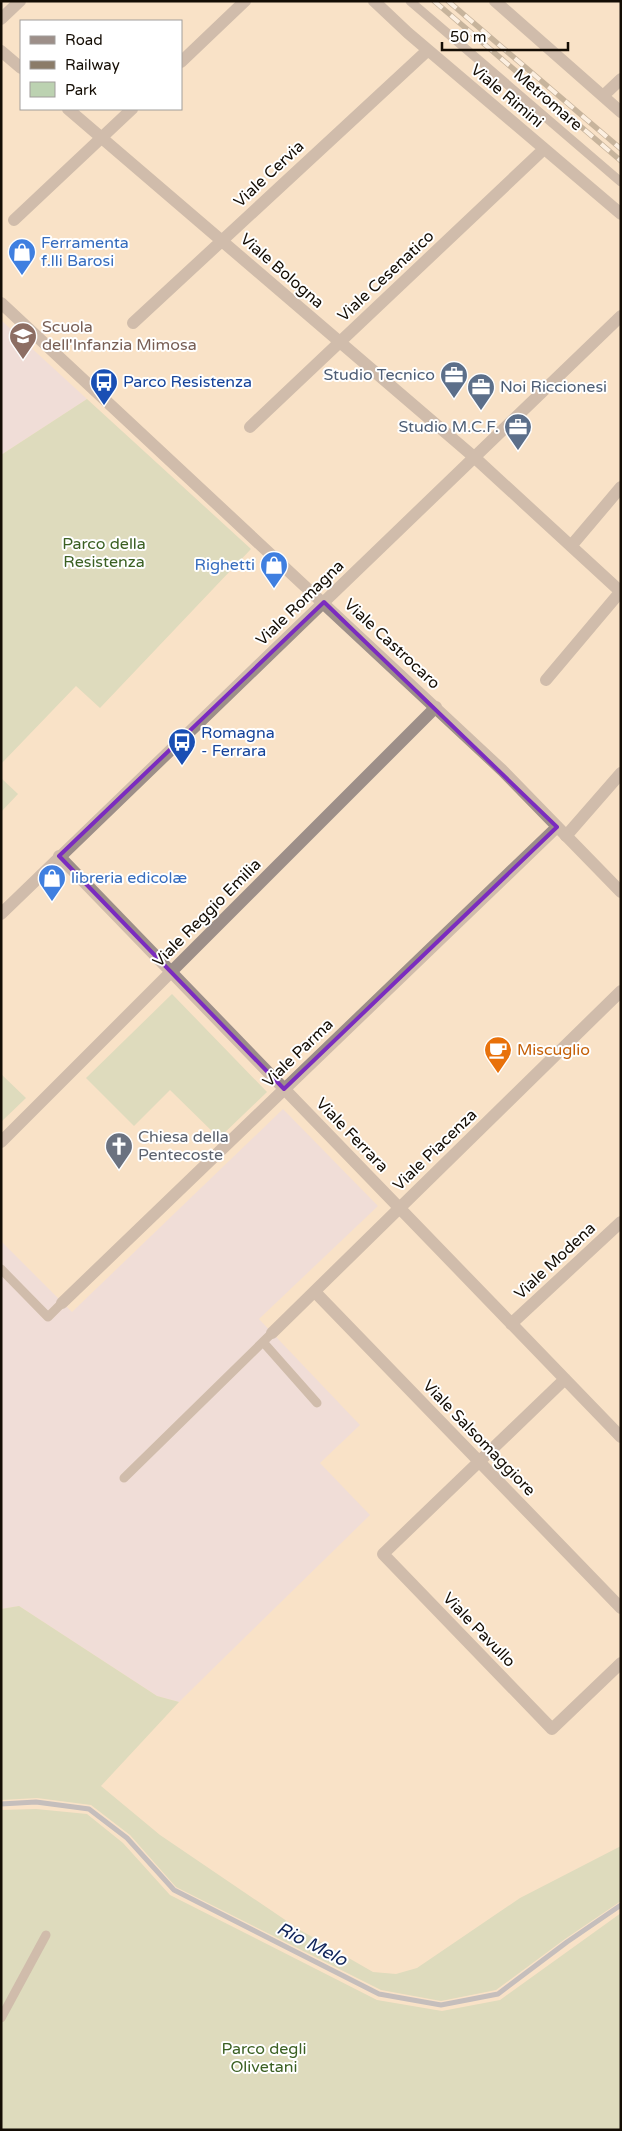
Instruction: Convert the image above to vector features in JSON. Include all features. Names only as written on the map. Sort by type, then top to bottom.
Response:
[{"type":"street","points":[[1,18],[20,1]]},
{"type":"street","points":[[182,61],[245,1]]},
{"type":"street","name":"Viale Rimini","points":[[374,1],[428,50],[621,214]]},
{"type":"street","points":[[495,1],[621,112]]},
{"type":"street","name":"Viale Cervia","points":[[133,323],[428,50]]},
{"type":"street","points":[[1,51],[20,67]]},
{"type":"street","points":[[603,96],[621,79]]},
{"type":"street","name":"Viale Bologna","points":[[69,110],[474,457],[621,591]]},
{"type":"street","points":[[14,220],[131,110]]},
{"type":"street","name":"Viale Cesenatico","points":[[250,426],[544,149]]},
{"type":"street","name":"Viale Castrocaro","points":[[1,303],[324,602],[502,770],[621,892]]},
{"type":"street","name":"Viale Romagna","points":[[1,914],[621,316]]},
{"type":"street","points":[[571,546],[621,487]]},
{"type":"street","points":[[546,680],[621,591]]},
{"type":"street","name":"Viale Reggio Emilia","points":[[1,1142],[436,708]]},
{"type":"street","points":[[566,836],[621,773]]},
{"type":"street","name":"Viale Parma","points":[[62,1303],[557,827]]},
{"type":"street","name":"Viale Ferrara","points":[[59,856],[621,1437]]},
{"type":"street","name":"Viale Piacenza","points":[[272,1333],[621,991]]},
{"type":"street","name":"Viale Modena","points":[[511,1324],[621,1222]]},
{"type":"street","name":"Viale Salsomaggiore","points":[[314,1292],[621,1608]]},
{"type":"street","points":[[479,1461],[565,1379]]},
{"type":"street","name":"Viale Pavullo","points":[[479,1461],[383,1554],[552,1729],[621,1663]]},
{"type":"lane","name":"Metromare","points":[[410,1],[621,182]]},
{"type":"lane","points":[[1,1269],[48,1317],[62,1303]]},
{"type":"lane","points":[[124,1478],[272,1333]]},
{"type":"lane","points":[[263,1342],[316,1402]]},
{"type":"lane","points":[[1,2018],[46,1935]]},
{"type":"highlighted area","points":[[324,602],[557,827],[284,1089],[59,856]]},
{"type":"shaded area","name":"Scuola dell'Infanzia Mimosa","points":[[1,320],[87,399],[1,455]]},
{"type":"shaded area","points":[[283,1109],[378,1206],[259,1319],[360,1425],[320,1463],[370,1515],[179,1702],[157,1696],[19,1606],[1,1609],[1,1241],[72,1312]]},
{"type":"green space","name":"Parco della Resistenza","points":[[87,399],[251,549],[100,708],[76,686],[1,764],[1,455]]},
{"type":"green space","points":[[1,778],[18,794],[1,812]]},
{"type":"green space","points":[[172,994],[267,1092],[219,1138],[170,1090],[134,1126],[86,1078]]},
{"type":"green space","points":[[1,1074],[26,1098],[1,1122]]},
{"type":"green space","points":[[19,1606],[157,1696],[179,1702],[101,1786],[160,1835],[300,1930],[373,1972],[396,1974],[417,1968],[520,1898],[621,1846],[621,1901],[565,1939],[496,1990],[441,2001],[381,1990],[176,1887],[130,1835],[91,1805],[37,1798],[1,1800],[1,1609]]},
{"type":"green space","name":"Parco degli Olivetani","points":[[36,1809],[87,1814],[123,1843],[170,1895],[377,2000],[442,2011],[500,2000],[621,1913],[621,2130],[1,2130],[1,1810]]},
{"type":"waterway","name":"Rio Melo","points":[[1,1804],[36,1802],[89,1809],[127,1838],[174,1890],[379,1994],[441,2005],[498,1994],[567,1942],[621,1905]]},
{"type":"railway","points":[[434,1],[621,161]]},
{"type":"railway","points":[[448,1],[621,149]]},
{"type":"place","name":"Ferramenta f.lli Barosi","points":[[22,276]]},
{"type":"place","name":"Scuola dell'Infanzia Mimosa","points":[[23,360]]},
{"type":"place","name":"Studio Tecnico","points":[[454,399]]},
{"type":"place","name":"Parco Resistenza","points":[[104,406]]},
{"type":"place","name":"Noi Riccionesi","points":[[481,411]]},
{"type":"place","name":"Studio M.C.F.","points":[[518,451]]},
{"type":"place","name":"Righetti","points":[[274,589]]},
{"type":"place","name":"Romagna - Ferrara","points":[[182,766]]},
{"type":"place","name":"libreria edicolæ","points":[[52,902]]},
{"type":"place","name":"Miscuglio","points":[[498,1074]]},
{"type":"place","name":"Chiesa della Pentecoste","points":[[119,1170]]}]
